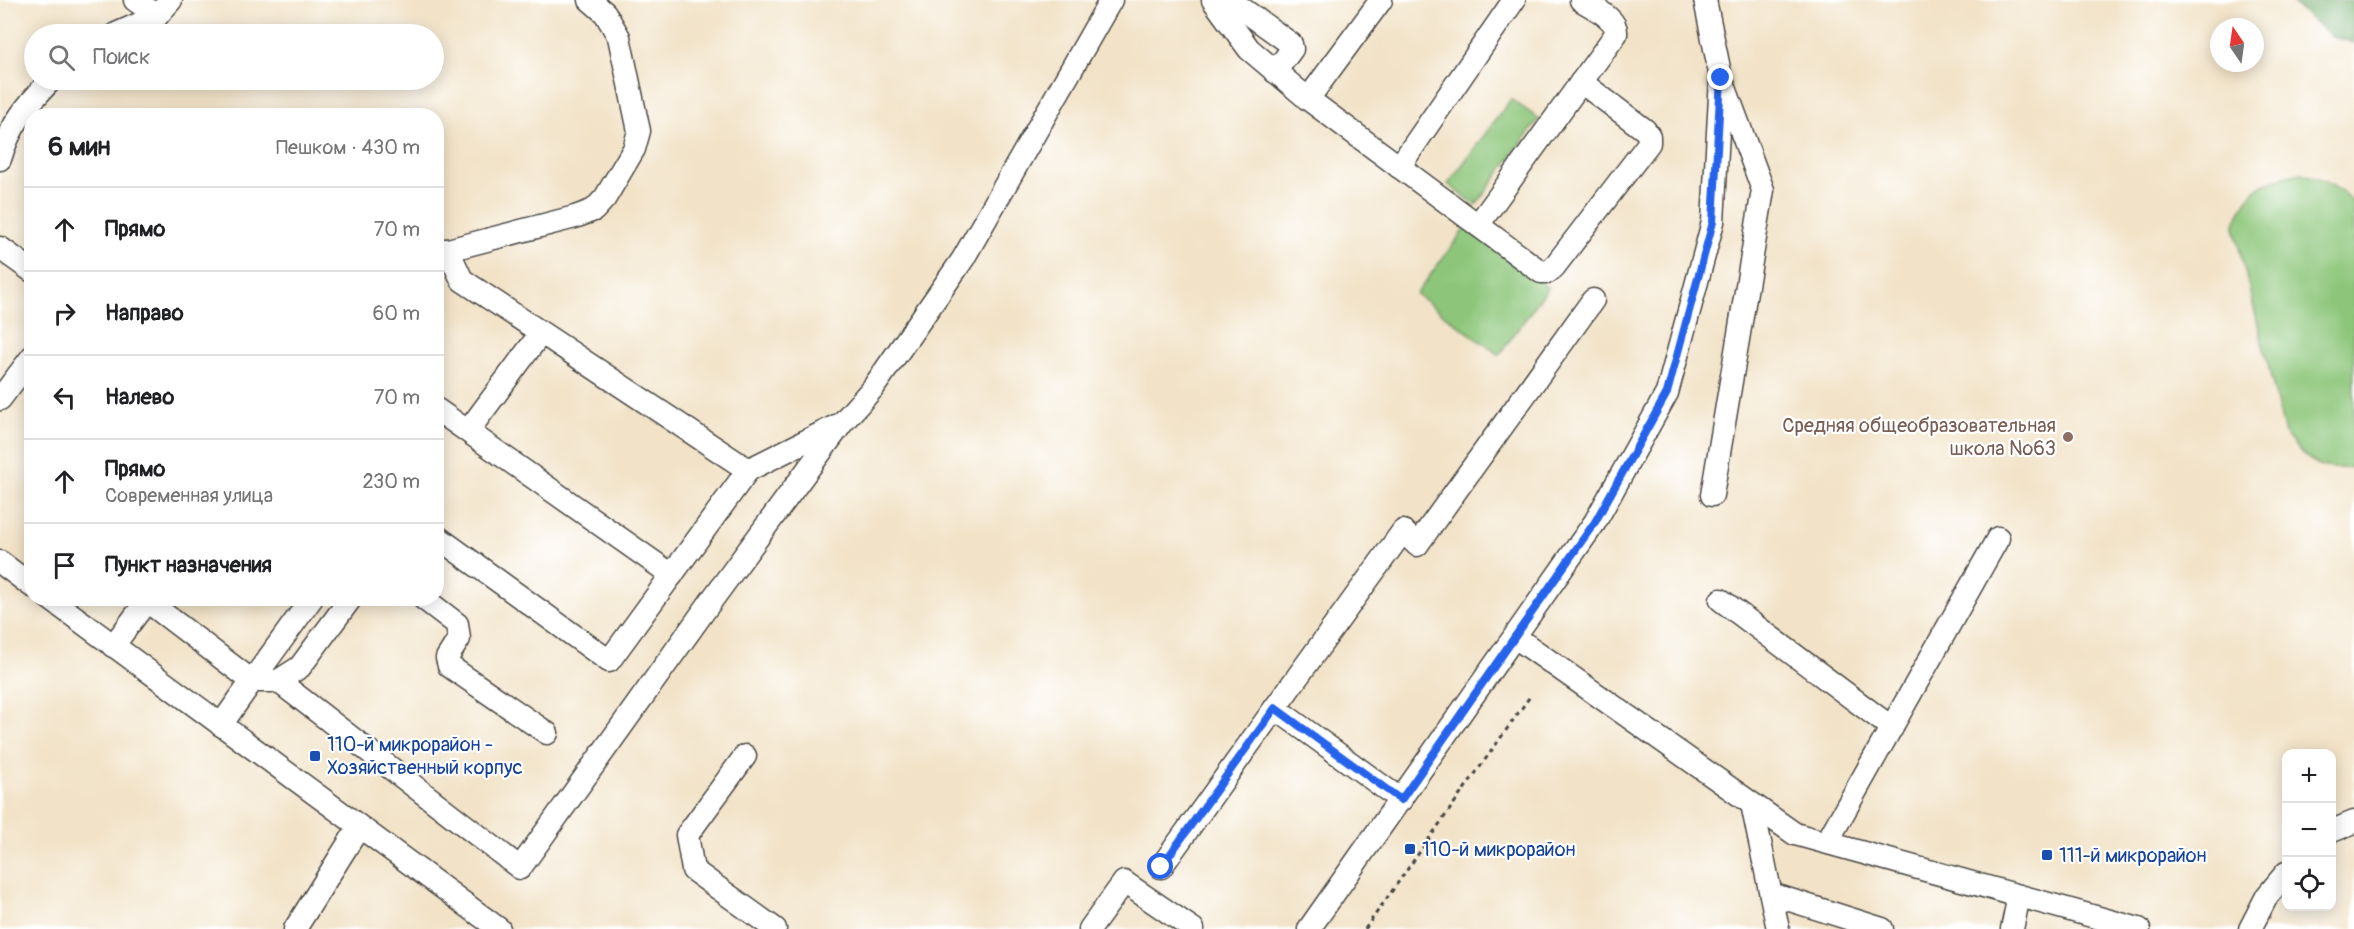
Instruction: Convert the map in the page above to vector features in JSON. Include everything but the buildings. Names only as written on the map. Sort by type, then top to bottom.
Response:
[{"type":"street","points":[[135,0],[164,8]]},
{"type":"street","points":[[444,250],[575,217],[594,210],[605,198],[634,149],[639,131],[638,121],[619,37],[605,13],[590,0]]},
{"type":"street","points":[[278,681],[520,868],[714,597],[842,423],[873,388],[963,259],[1111,0]]},
{"type":"street","points":[[1308,99],[1381,0]]},
{"type":"street","points":[[1399,167],[1514,0]]},
{"type":"street","points":[[1478,225],[1616,34],[1613,22],[1581,0]]},
{"type":"street","points":[[1705,0],[1721,78],[1763,189],[1712,495]]},
{"type":"street","points":[[1220,1],[1292,46],[1275,72]]},
{"type":"street","points":[[1220,1],[1249,49],[1275,72],[1541,272],[1548,272],[1554,267],[1649,143],[1649,136],[1644,130],[1581,82]]},
{"type":"street","points":[[134,24],[164,8]]},
{"type":"street","points":[[1309,929],[1595,522],[1667,393],[1713,222],[1721,78]]},
{"type":"street","points":[[0,159],[6,140],[25,106],[41,90]]},
{"type":"street","points":[[0,248],[24,265]]},
{"type":"street","points":[[444,253],[462,280],[748,470]]},
{"type":"street","points":[[1161,867],[1403,531],[1417,545],[1593,300]]},
{"type":"street","points":[[468,431],[541,333]]},
{"type":"street","points":[[0,399],[24,368]]},
{"type":"street","points":[[444,414],[672,575]]},
{"type":"street","points":[[444,542],[609,662],[748,470],[842,423]]},
{"type":"street","points":[[1827,842],[1998,538]]},
{"type":"street","points":[[0,562],[24,580]]},
{"type":"street","points":[[1721,600],[1892,728]]},
{"type":"street","points":[[60,606],[499,929]]},
{"type":"street","points":[[113,646],[143,606]]},
{"type":"street","points":[[156,606],[252,681],[278,681],[300,667],[345,606]]},
{"type":"street","points":[[220,725],[306,606]]},
{"type":"street","points":[[433,606],[457,624],[459,639],[447,658],[449,666],[547,732]]},
{"type":"street","points":[[1515,637],[1795,834],[2139,929]]},
{"type":"street","points":[[1275,708],[1401,800]]},
{"type":"street","points":[[745,756],[687,835],[693,870],[776,929]]},
{"type":"street","points":[[1752,804],[1778,929]]},
{"type":"street","points":[[2336,829],[2354,822]]},
{"type":"street","points":[[295,929],[359,827]]},
{"type":"street","points":[[2250,929],[2267,896],[2282,878]]},
{"type":"street","points":[[1090,929],[1124,882],[1193,929]]},
{"type":"street","points":[[1771,894],[1882,929]]},
{"type":"street","points":[[2012,929],[2019,896]]},
{"type":"path","points":[[1365,929],[1531,695]]},
{"type":"green space","points":[[2289,0],[2354,0],[2354,43],[2331,36]]},
{"type":"green space","points":[[1511,99],[1539,119],[1476,205],[1448,184]]},
{"type":"green space","points":[[2302,173],[2331,185],[2343,193],[2354,205],[2354,467],[2322,466],[2300,451],[2285,434],[2234,227],[2245,203],[2258,188],[2276,179]]},
{"type":"green space","points":[[1466,227],[1548,288],[1499,355],[1416,294]]},
{"type":"place","name":"Средняя общеобразовательная школа №63","points":[[2068,437]]},
{"type":"place","name":"110-й микрорайон - Хозяйственный корпус","points":[[315,756]]},
{"type":"place","name":"110-й микрорайон","points":[[1410,849]]},
{"type":"place","name":"111-й микрорайон","points":[[2047,855]]},
{"type":"route","points":[[1161,867],[1275,708],[1401,800],[1595,522],[1667,393],[1713,222],[1721,78]]}]
